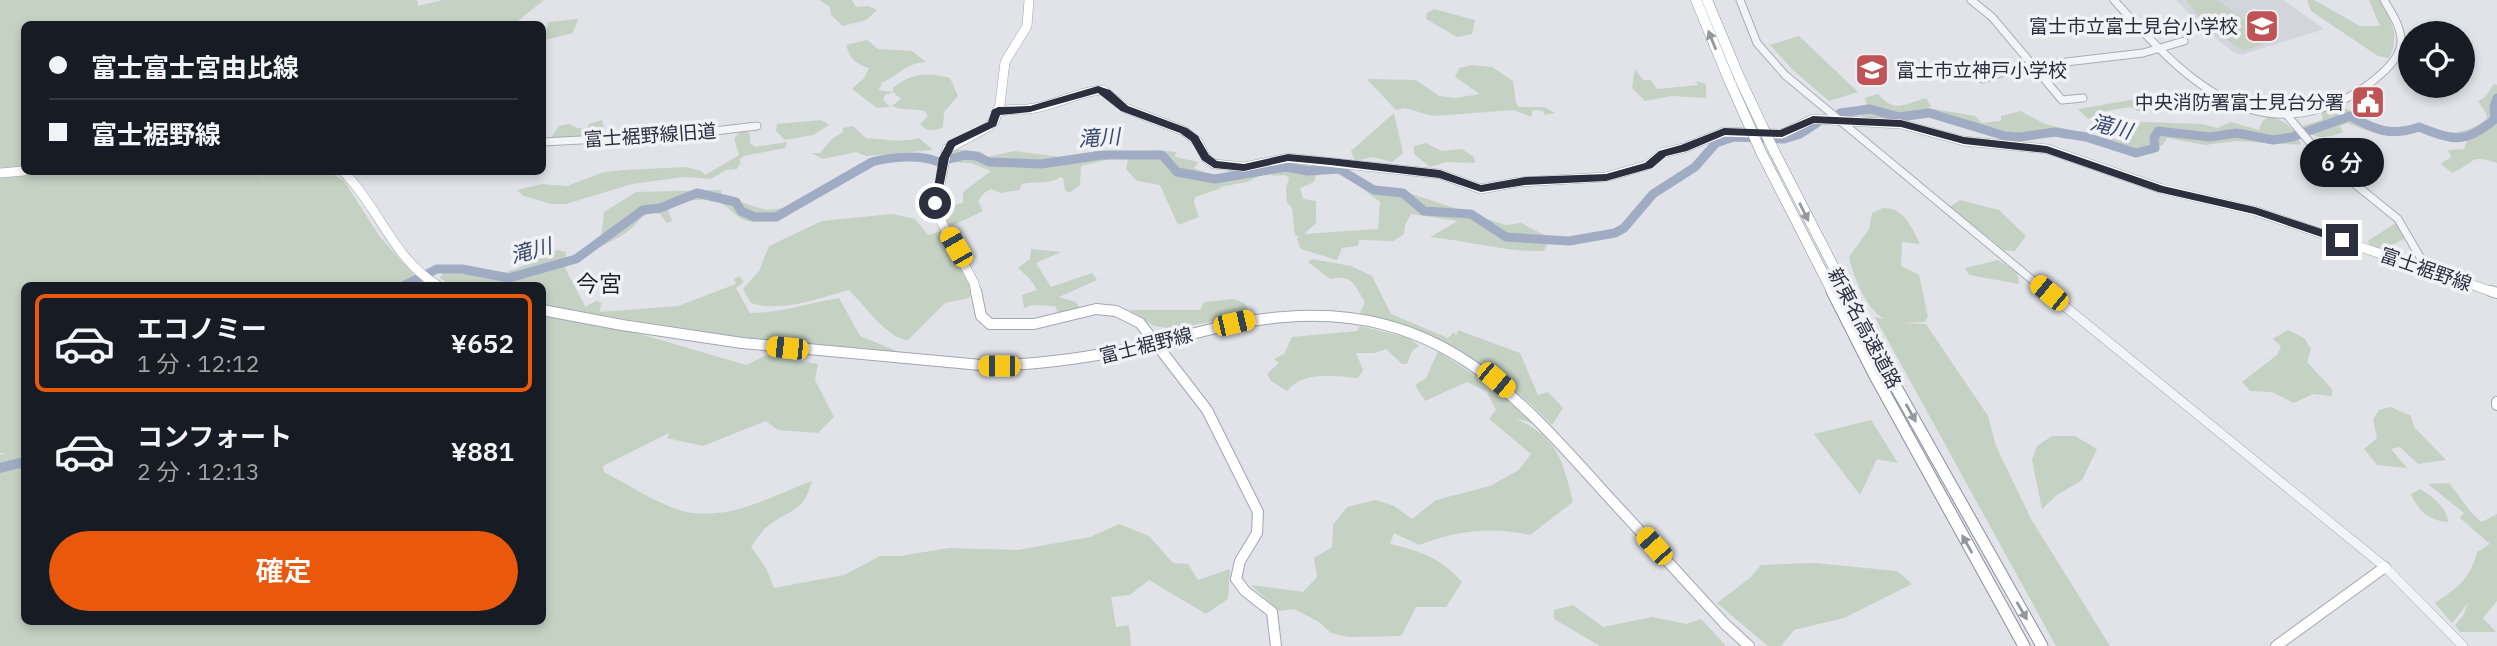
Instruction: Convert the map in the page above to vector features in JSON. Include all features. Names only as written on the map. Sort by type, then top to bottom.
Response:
[{"type":"highway","name":"新東名高速道路","points":[[1696,0],[1874,374],[2024,646]]},
{"type":"highway","name":"新東名高速道路","points":[[1707,0],[1734,79]]},
{"type":"highway","name":"新東名高速道路","points":[[1767,152],[2042,646]]},
{"type":"main road","points":[[1029,0],[1027,26],[1006,58],[1000,104],[992,124],[952,144],[944,158],[935,210],[970,272],[984,320],[998,326],[1019,326],[1085,311],[1105,310],[1128,316],[1140,323],[1208,411],[1258,512],[1261,525],[1259,534],[1239,564],[1236,575],[1240,587],[1272,612],[1276,646]]},
{"type":"main road","name":"富士裾野線","points":[[996,113],[1010,108],[1030,109],[1066,101],[1089,91],[1103,90],[1125,108],[1184,131],[1195,139],[1206,158],[1214,164],[1244,167],[1288,158],[1440,174],[1481,189],[1525,181],[1606,177],[1648,165],[1662,153],[1684,148],[1724,132],[1782,134],[1809,120],[1901,124],[1964,141],[2047,149],[2162,189],[2255,211],[2497,294]]},
{"type":"main road","points":[[0,173],[21,170]]},
{"type":"main road","points":[[347,175],[356,183],[404,260],[431,282]]},
{"type":"main road","name":"富士裾野線","points":[[546,311],[708,340],[979,366],[1076,361],[1250,320],[1308,315],[1380,323],[1442,345],[1478,366],[1512,393],[1726,625],[1749,646]]},
{"type":"main road","points":[[2276,646],[2385,567]]},
{"type":"street","points":[[1740,0],[1752,36],[1785,75],[2385,567],[2463,646]]},
{"type":"street","points":[[1971,0],[1993,17],[2062,100],[2083,98]]},
{"type":"street","points":[[2114,0],[2160,48],[2227,100],[2257,111],[2286,114],[2332,105],[2357,94],[2395,60],[2401,38],[2384,0]]},
{"type":"street","points":[[1983,79],[2032,65],[2143,53],[2184,41]]},
{"type":"street","points":[[2286,114],[2324,159],[2390,210],[2407,232],[2427,269]]},
{"type":"street","name":"富士裾野線旧道","points":[[546,142],[680,135],[757,126]]},
{"type":"shaded area","name":"富士市立富士見台小学校","points":[[2176,0],[2283,0],[2324,29],[2241,55],[2202,27]]},
{"type":"green space","points":[[0,0],[417,0],[418,6],[443,0],[544,0],[518,21],[21,21],[21,175],[263,175],[262,183],[263,175],[334,175],[344,181],[380,237],[417,278],[411,282],[21,282],[21,625],[546,625],[546,307],[746,365],[767,355],[818,364],[815,380],[834,417],[818,433],[778,430],[766,421],[703,446],[667,438],[669,433],[603,466],[604,472],[648,497],[676,509],[694,513],[711,514],[746,507],[812,481],[801,505],[766,527],[751,547],[766,568],[774,588],[844,575],[880,556],[900,556],[949,548],[1018,550],[1090,537],[1119,524],[1149,536],[1173,563],[1188,564],[1198,580],[1230,569],[1228,599],[1206,614],[1149,580],[1130,595],[1111,597],[1116,627],[1129,625],[1131,646],[0,646],[0,455],[7,453],[0,453]]},
{"type":"green space","points":[[819,0],[852,0],[856,7],[868,6],[877,10],[866,20],[843,26],[831,15],[830,7]]},
{"type":"green space","points":[[2186,0],[2217,0],[2274,40],[2243,51],[2205,24]]},
{"type":"green space","points":[[2307,0],[2314,0],[2360,26],[2380,26],[2369,0],[2380,0],[2393,28],[2393,50],[2389,58],[2378,56],[2311,11]]},
{"type":"green space","points":[[1434,9],[1475,20],[1472,34],[1457,37],[1426,19],[1427,13]]},
{"type":"green space","points":[[578,19],[573,33],[546,40],[548,22]]},
{"type":"green space","points":[[1799,36],[1858,92],[1829,101],[1793,70],[1770,45]]},
{"type":"green space","points":[[867,40],[878,49],[912,51],[926,62],[911,65],[880,83],[882,84],[878,90],[893,92],[885,95],[883,100],[890,107],[877,108],[852,89],[864,78],[869,68],[854,60],[846,45]]},
{"type":"green space","points":[[1472,65],[1492,67],[1513,81],[1519,107],[1544,107],[1555,113],[1545,115],[1543,111],[1533,110],[1531,117],[1514,110],[1433,116],[1405,108],[1396,110],[1367,79],[1416,80],[1439,96],[1456,98],[1480,94],[1455,77],[1459,68]]},
{"type":"green space","points":[[1635,69],[1643,80],[1651,80],[1657,89],[1698,85],[1696,81],[1706,84],[1706,98],[1672,96],[1645,101],[1632,88]]},
{"type":"green space","points":[[934,75],[950,78],[958,96],[944,112],[943,127],[931,130],[920,124],[928,116],[925,111],[892,106],[901,99],[893,92],[893,88],[906,79]]},
{"type":"green space","points":[[2494,84],[2497,85],[2497,163],[2477,159],[2452,173],[2441,164],[2451,157],[2448,150],[2464,149],[2467,141],[2440,137],[2426,127],[2442,132],[2457,132],[2480,124],[2487,119],[2478,101],[2484,98]]},
{"type":"green space","points":[[1878,94],[1895,106],[1926,98],[1931,106],[1928,108],[1975,116],[1982,123],[2001,121],[2001,116],[2020,111],[2045,124],[2095,136],[2103,135],[2127,143],[2141,122],[2203,124],[2217,128],[2231,122],[2259,130],[2262,122],[2269,116],[2290,126],[2301,145],[2236,141],[2205,145],[2167,138],[2163,145],[2134,151],[2071,136],[2065,139],[2040,131],[2014,136],[1996,134],[1933,115],[1911,118],[1904,123],[1862,116],[1858,111],[1846,110],[1867,104],[1865,98]]},
{"type":"green space","points":[[2137,99],[2148,111],[2145,114],[2130,107],[2100,112],[2098,116],[2088,119],[2078,109]]},
{"type":"green space","points":[[2334,105],[2380,126],[2390,128],[2417,124],[2423,130],[2402,135],[2385,135],[2347,123],[2340,126],[2343,132],[2321,137],[2311,134],[2302,126],[2322,120],[2323,116],[2319,111]]},
{"type":"green space","points":[[1394,113],[1403,153],[1392,162],[1373,157],[1355,161],[1351,151]]},
{"type":"green space","points":[[602,120],[606,137],[550,139],[559,126],[569,124],[587,129],[589,124]]},
{"type":"green space","points":[[821,120],[829,125],[813,135],[785,140],[776,131],[777,124]]},
{"type":"green space","points":[[853,126],[866,138],[919,138],[933,150],[866,156],[856,152],[823,159],[811,153],[820,153],[832,139],[843,132],[843,128]]},
{"type":"green space","points":[[745,131],[750,134],[750,143],[755,147],[787,142],[785,148],[744,156],[739,160],[741,162],[737,169],[726,170],[711,179],[684,177],[632,184],[566,204],[551,204],[524,196],[517,190],[542,184],[567,186],[604,172],[624,170],[686,167],[701,171],[705,175],[739,155],[734,138]]},
{"type":"green space","points":[[1425,143],[1442,151],[1462,149],[1474,157],[1475,163],[1446,162],[1430,167],[1414,154],[1414,146]]},
{"type":"green space","points":[[951,149],[982,152],[987,157],[1015,151],[1068,158],[1096,151],[1128,154],[1154,150],[1176,152],[1175,157],[1198,162],[1194,168],[1215,177],[1235,169],[1266,168],[1290,162],[1346,168],[1358,185],[1340,172],[1332,171],[1316,176],[1314,182],[1300,188],[1303,199],[1316,201],[1316,223],[1304,234],[1378,229],[1380,202],[1360,187],[1365,183],[1412,194],[1505,225],[1521,223],[1550,238],[1544,251],[1530,251],[1430,237],[1458,221],[1411,214],[1404,234],[1393,241],[1359,240],[1358,246],[1342,248],[1337,260],[1301,249],[1297,239],[1299,236],[1295,236],[1292,208],[1287,202],[1289,178],[1285,175],[1274,176],[1267,172],[1247,182],[1219,187],[1222,188],[1195,197],[1194,203],[1199,217],[1178,225],[1160,185],[1137,181],[1126,169],[1128,160],[1118,157],[1081,166],[1080,185],[1069,193],[1065,190],[1061,177],[1051,181],[1022,184],[1019,190],[1001,193],[991,189],[978,201],[983,211],[950,227],[939,208],[963,203],[963,192],[991,171],[971,163],[950,162]]},
{"type":"green space","points":[[721,190],[721,196],[766,210],[786,208],[790,212],[788,216],[777,219],[749,221],[721,203],[693,200],[668,210],[672,221],[667,223],[660,214],[647,214],[633,227],[604,245],[601,238],[604,212],[636,192]]},
{"type":"green space","points":[[1960,200],[1999,210],[2026,236],[2015,251],[2004,250],[1950,207]]},
{"type":"green space","points":[[1883,208],[1902,215],[1920,244],[1902,242],[1901,266],[1919,275],[1928,317],[1924,322],[1902,323],[1926,324],[1988,416],[1996,446],[2031,519],[2110,646],[2056,646],[1875,317],[1884,319],[1872,308],[1862,292],[1849,257],[1869,229],[1872,213]]},
{"type":"green space","points":[[892,214],[915,219],[928,235],[942,231],[972,289],[969,298],[945,303],[908,340],[892,334],[849,290],[800,303],[763,306],[751,303],[743,289],[759,271],[769,246],[822,221]]},
{"type":"green space","points":[[2397,222],[2408,237],[2384,249],[2371,246],[2368,241]]},
{"type":"green space","points":[[1031,249],[1061,252],[1036,263],[1051,287],[1092,273],[1097,280],[1059,297],[1076,302],[1080,309],[1059,316],[1055,306],[1032,305],[1024,308],[1022,295],[1037,290],[1018,268],[1030,259]]},
{"type":"green space","points":[[557,250],[566,252],[565,268],[587,310],[586,306],[597,301],[601,303],[600,312],[678,306],[736,284],[734,279],[739,276],[744,282],[736,288],[750,313],[784,310],[839,298],[860,336],[904,354],[756,340],[546,306],[546,282],[446,282],[440,278],[445,272],[459,268],[505,272]]},
{"type":"green space","points":[[1312,259],[1351,266],[1372,276],[1391,314],[1448,338],[1454,332],[1456,336],[1458,330],[1520,353],[1538,395],[1548,392],[1563,408],[1552,425],[1521,395],[1470,357],[1412,327],[1360,313],[1365,302],[1352,282],[1344,278],[1330,279],[1308,262]]},
{"type":"green space","points":[[1998,260],[2017,272],[2019,284],[1969,275],[1965,268]]},
{"type":"green space","points":[[1233,299],[1244,303],[1251,314],[1173,329],[1154,326],[1129,310],[1200,310],[1204,302]]},
{"type":"green space","points":[[1360,326],[1409,338],[1419,346],[1412,351],[1407,364],[1402,364],[1386,349],[1375,353],[1356,353],[1363,370],[1358,378],[1310,377],[1294,384],[1287,391],[1271,381],[1267,374],[1279,363],[1274,359],[1284,354],[1292,337],[1357,331]]},
{"type":"green space","points":[[2288,330],[2304,338],[2311,349],[2307,362],[2332,389],[2332,396],[2313,394],[2294,403],[2272,392],[2250,391],[2242,382],[2277,355],[2281,346],[2273,339]]},
{"type":"green space","points":[[1438,351],[1493,388],[1532,423],[1514,418],[1549,441],[1566,474],[1573,502],[1530,535],[1474,531],[1419,545],[1394,533],[1390,544],[1429,557],[1446,567],[1462,582],[1446,607],[1416,607],[1401,636],[1348,637],[1331,633],[1319,622],[1294,609],[1279,611],[1251,585],[1303,592],[1317,577],[1314,558],[1332,547],[1333,525],[1347,507],[1376,500],[1394,506],[1412,519],[1436,500],[1490,486],[1519,470],[1531,454],[1489,419],[1496,410],[1487,392],[1467,382],[1425,401],[1415,385],[1426,378]]},
{"type":"green space","points":[[2391,407],[2411,416],[2414,427],[2446,460],[2418,464],[2400,447],[2391,449],[2407,468],[2377,465],[2364,449],[2377,438],[2373,420],[2379,410]]},
{"type":"green space","points":[[1871,420],[1898,463],[1877,459],[1860,495],[1814,434]]},
{"type":"green space","points":[[2052,436],[2075,436],[2097,449],[2082,480],[2057,495],[2042,509],[2032,460],[2037,446]]},
{"type":"green space","points":[[2449,483],[2468,509],[2482,522],[2497,514],[2497,601],[2483,618],[2496,632],[2460,632],[2455,625],[2463,616],[2468,603],[2452,623],[2435,603],[2462,582],[2471,569],[2477,552],[2490,544],[2460,518],[2464,513],[2428,484]]},
{"type":"green space","points":[[2420,489],[2442,507],[2448,522],[2436,520],[2421,510],[2411,494]]},
{"type":"green space","points":[[1814,563],[1897,571],[1912,584],[1844,618],[1794,630],[1781,646],[1768,646],[1717,603],[1751,577],[1761,565]]},
{"type":"green space","points":[[1573,605],[1603,627],[1652,617],[1687,624],[1701,619],[1726,646],[1600,646],[1554,619],[1554,610]]},
{"type":"waterway","name":"滝川","points":[[1840,113],[1870,109],[1899,117],[1929,113],[2005,136],[2020,137],[2055,132],[2086,137],[2136,153],[2155,148],[2154,138],[2158,131],[2210,137],[2237,133],[2273,140],[2292,137],[2350,116],[2391,132],[2419,127],[2459,138],[2475,133],[2495,119],[2494,107],[2497,98]]},
{"type":"waterway","name":"滝川","points":[[411,282],[437,269],[462,269],[509,278],[576,259],[643,210],[660,208],[697,193],[736,202],[741,211],[755,217],[776,217],[872,162],[905,157],[938,162],[965,155],[976,156],[989,162],[1041,164],[1102,155],[1162,155],[1177,172],[1215,179],[1286,167],[1308,171],[1339,169],[1374,190],[1403,193],[1424,211],[1471,214],[1506,237],[1569,241],[1615,233],[1624,228],[1653,194],[1695,167],[1716,143],[1734,137],[1784,139],[1800,134],[1817,123]]},
{"type":"waterway","name":"滝川","points":[[0,468],[21,463]]},
{"type":"place","name":"富士市立富士見台小学校","points":[[2262,26]]},
{"type":"place","name":"富士市立神戸小学校","points":[[1872,70]]},
{"type":"place","name":"中央消防署富士見台分署","points":[[2368,102]]},
{"type":"district","name":"今宮","points":[[599,284]]},
{"type":"route","points":[[935,203],[947,149],[988,127],[995,120],[996,113],[1010,108],[1030,109],[1066,101],[1089,91],[1103,90],[1120,106],[1184,131],[1198,142],[1206,158],[1214,164],[1244,167],[1288,158],[1440,174],[1481,189],[1525,181],[1606,177],[1648,165],[1662,153],[1733,130],[1782,134],[1813,119],[1901,124],[1964,141],[2047,149],[2171,192],[2255,211],[2342,240]]}]
